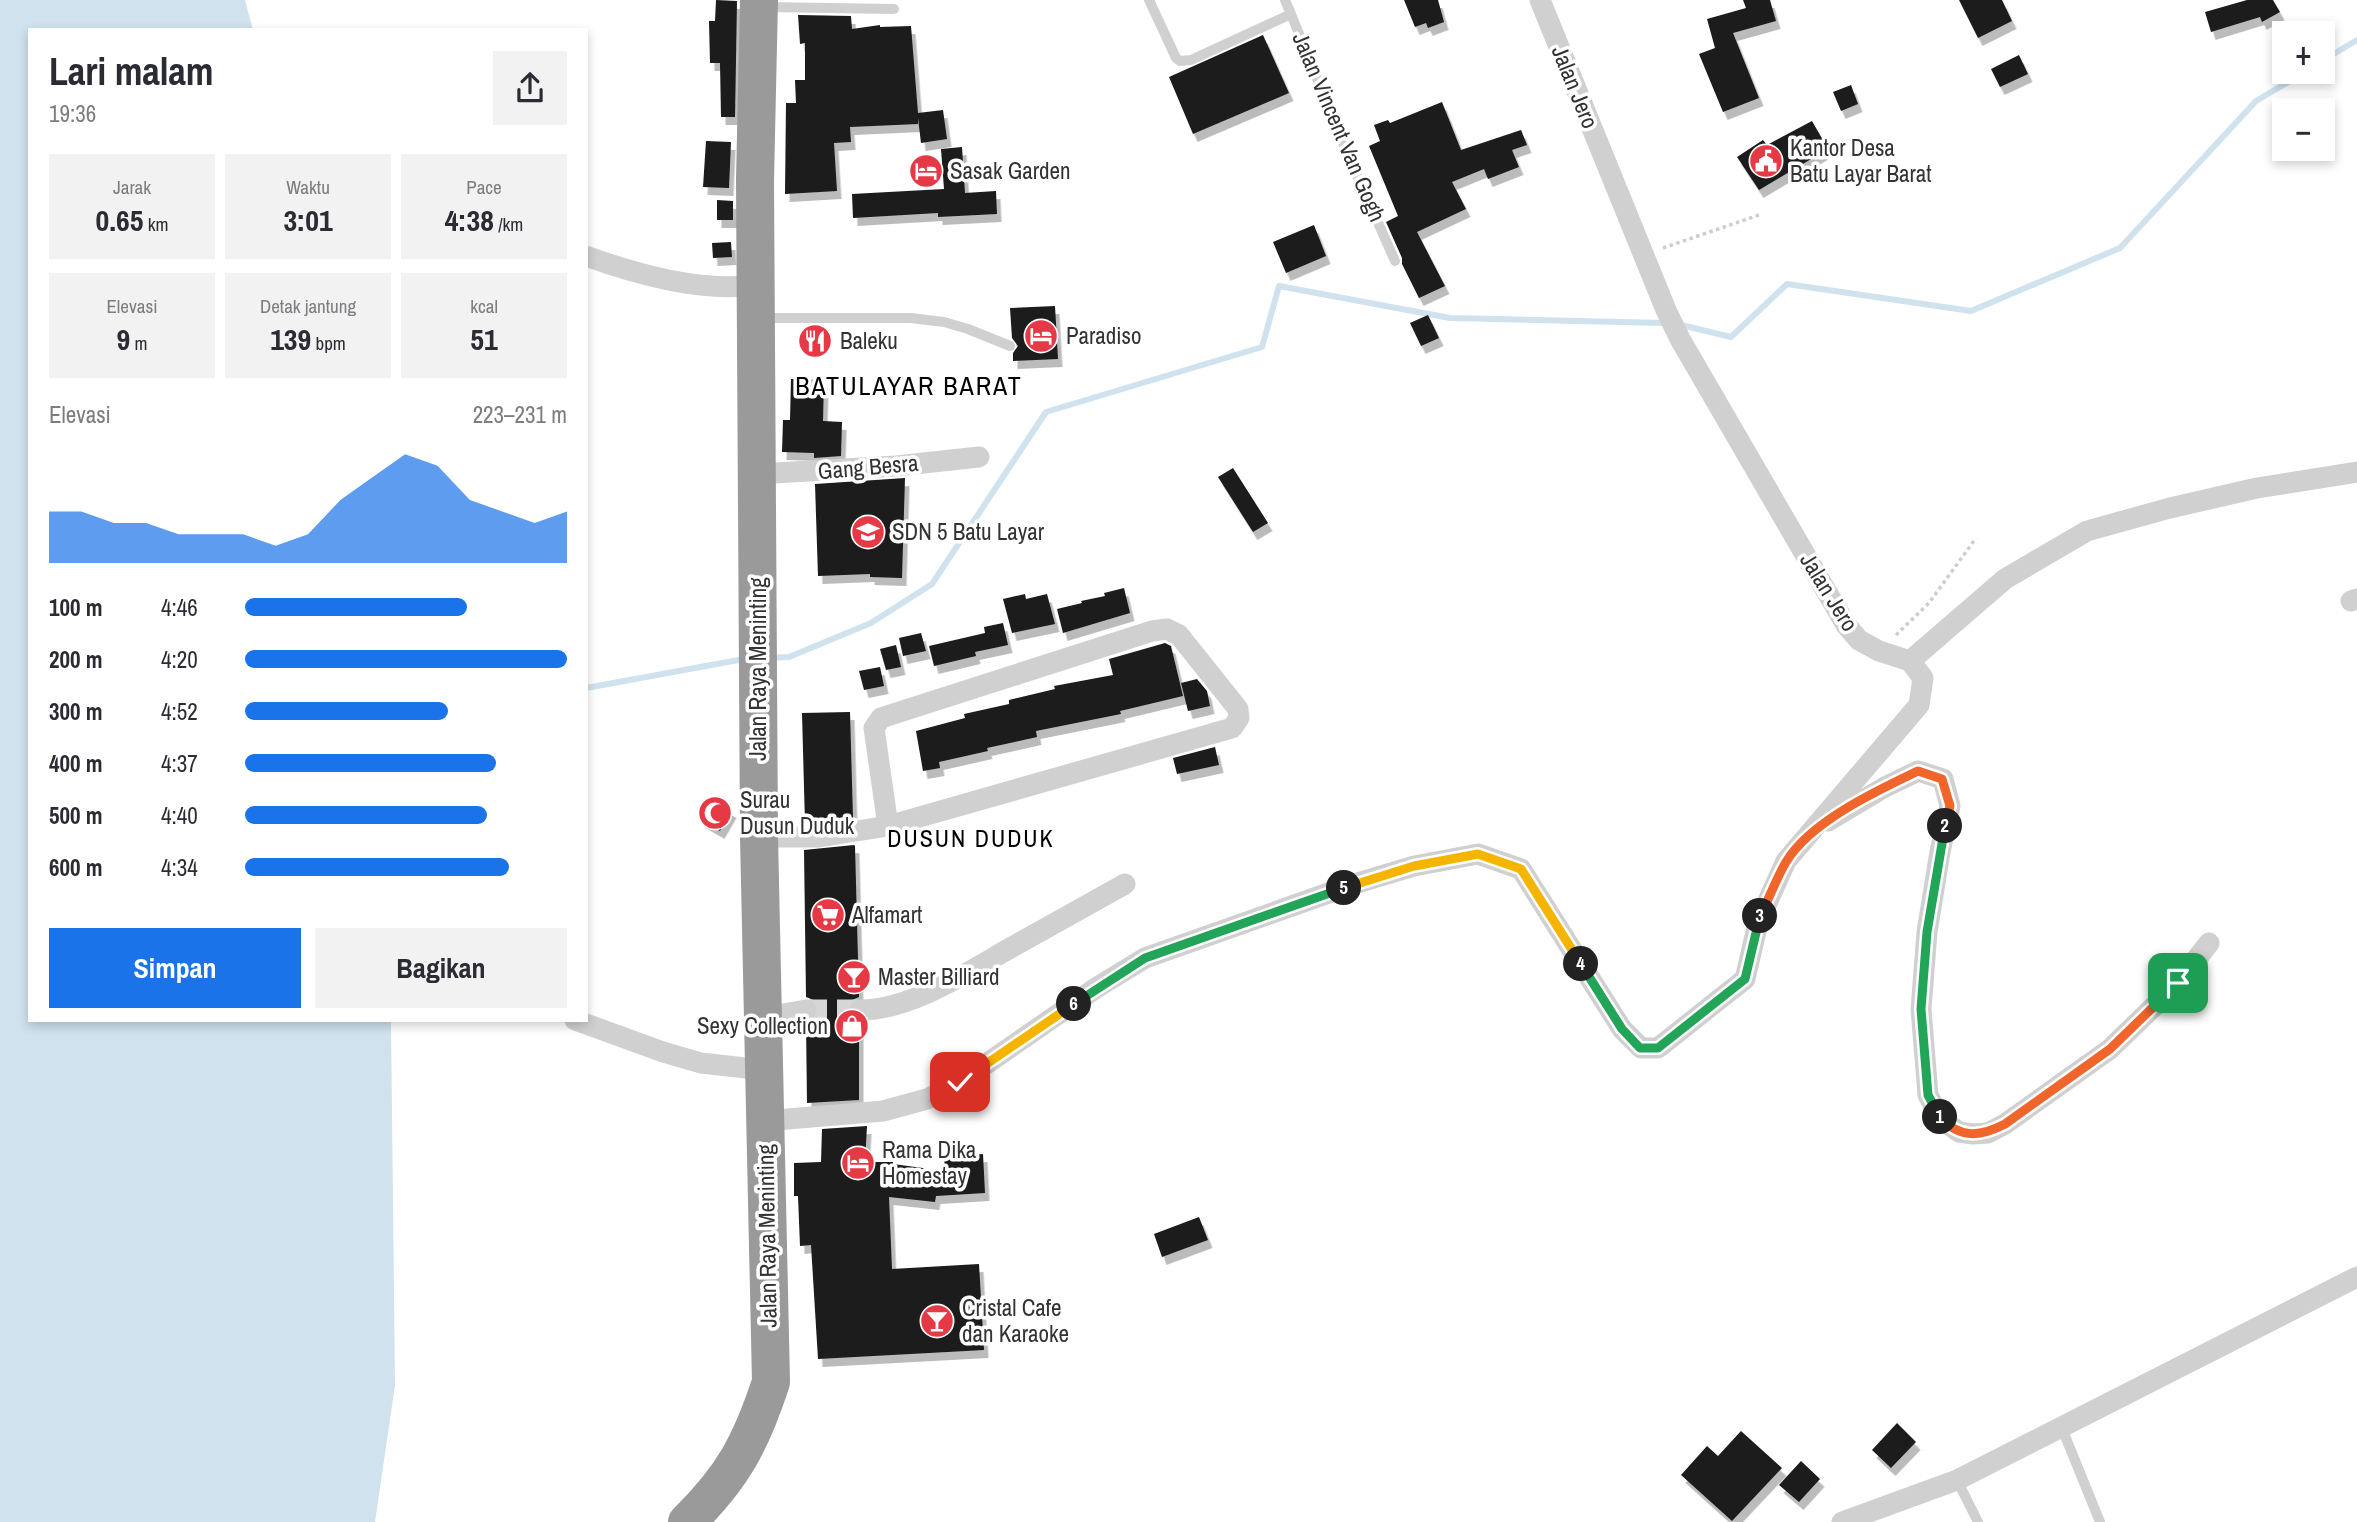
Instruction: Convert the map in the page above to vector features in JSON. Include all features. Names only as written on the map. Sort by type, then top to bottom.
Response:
[{"type":"highway","name":"Jalan Raya Meninting","points":[[687,1522],[734,1469],[756,1427],[771,1382],[759,836],[755,180],[759,4]]},
{"type":"street","name":"Jalan Jero","points":[[1540,0],[1680,339],[1846,625],[1859,640],[1879,651],[1910,661]]},
{"type":"street","points":[[588,257],[674,280],[742,287],[757,301]]},
{"type":"street","name":"Gang Besra","points":[[757,474],[846,470],[979,457]]},
{"type":"street","points":[[764,1121],[883,1111],[927,1099],[960,1082],[1096,988],[1145,958],[1354,884],[1414,866],[1478,854],[1521,869],[1622,1029],[1640,1048],[1658,1048],[1745,979],[1758,923],[1786,861],[1919,705],[1923,678],[1910,661],[2005,579],[2087,531],[2257,488],[2357,472]]},
{"type":"street","points":[[759,836],[819,837],[888,826],[1232,728],[1239,718],[1238,709],[1179,635],[1167,629],[1152,631],[881,718],[874,728],[888,826]]},
{"type":"street","points":[[1813,831],[1885,787],[1918,771],[1942,779],[1950,806],[1927,932],[1921,1009],[1928,1095],[1941,1119],[1959,1132],[1988,1133],[2005,1124],[2110,1049],[2178,983],[2209,943]]},
{"type":"street","points":[[860,1010],[876,1010],[906,1001],[964,974],[1125,884]]},
{"type":"street","points":[[762,1018],[806,1010]]},
{"type":"street","points":[[580,1022],[701,1063],[764,1070]]},
{"type":"street","points":[[1842,1522],[1957,1479],[2357,1277]]},
{"type":"lane","name":"Jalan Vincent Van Gogh","points":[[1149,0],[1176,58],[1180,61],[1191,60],[1291,14],[1347,153],[1395,261]]},
{"type":"lane","points":[[1285,0],[1291,14]]},
{"type":"lane","points":[[759,4],[894,9]]},
{"type":"lane","points":[[757,301],[944,322],[1010,346]]},
{"type":"lane","points":[[2061,1426],[2100,1522]]},
{"type":"lane","points":[[1957,1479],[1978,1522]]},
{"type":"path","points":[[1644,254],[1759,215]]},
{"type":"path","points":[[1879,651],[1930,603],[1976,538]]},
{"type":"water","points":[[0,0],[245,0],[252,28],[28,28],[28,1022],[391,1022],[395,1385],[375,1522],[0,1522]]},
{"type":"building","points":[[716,0],[737,1],[735,117],[721,117],[720,63],[710,63],[709,21],[715,21]]},
{"type":"building","points":[[1404,0],[1438,0],[1444,22],[1428,28],[1426,23],[1415,27]]},
{"type":"building","points":[[1743,0],[1770,0],[1776,21],[1733,33],[1759,98],[1723,112],[1699,54],[1715,48],[1707,19],[1746,8]]},
{"type":"building","points":[[1959,0],[2002,0],[2012,21],[1978,38]]},
{"type":"building","points":[[2247,0],[2273,0],[2280,12],[2262,22],[2260,17],[2211,32],[2205,12]]},
{"type":"building","points":[[798,15],[851,16],[852,29],[880,25],[911,26],[918,113],[943,110],[947,139],[921,143],[918,118],[918,124],[850,127],[851,142],[834,143],[837,191],[785,194],[786,103],[796,103],[795,80],[805,80],[805,43],[800,44]]},
{"type":"building","points":[[1263,35],[1289,93],[1193,134],[1169,77]]},
{"type":"building","points":[[2019,55],[2028,74],[2000,87],[1991,69]]},
{"type":"building","points":[[1851,85],[1858,104],[1841,111],[1833,92]]},
{"type":"building","points":[[1442,102],[1461,150],[1521,130],[1527,145],[1512,150],[1519,167],[1488,179],[1484,169],[1452,182],[1466,209],[1417,232],[1445,286],[1419,298],[1386,222],[1398,216],[1369,146],[1380,141],[1374,125],[1388,120],[1390,123]]},
{"type":"building","points":[[1812,121],[1828,149],[1759,190],[1737,157],[1763,140],[1767,145]]},
{"type":"building","points":[[706,141],[731,142],[729,188],[703,187]]},
{"type":"building","points":[[962,147],[965,193],[996,191],[997,214],[938,217],[938,213],[853,218],[852,194],[944,189],[941,149]]},
{"type":"building","points":[[717,200],[733,201],[733,220],[717,220]]},
{"type":"building","points":[[1314,225],[1326,256],[1286,273],[1273,242]]},
{"type":"building","points":[[731,242],[732,257],[713,258],[712,243]]},
{"type":"building","points":[[1055,306],[1058,359],[1013,361],[1013,353],[1018,346],[1012,338],[1010,308]]},
{"type":"building","points":[[1428,315],[1439,338],[1421,346],[1410,323]]},
{"type":"building","points":[[791,379],[824,380],[823,421],[842,422],[841,456],[814,458],[814,453],[782,452],[783,420],[790,420]]},
{"type":"building","points":[[1233,468],[1268,523],[1253,532],[1218,477]]},
{"type":"building","points":[[905,478],[902,578],[870,577],[870,574],[818,576],[815,484]]},
{"type":"building","points":[[1124,588],[1130,613],[1063,633],[1057,609]]},
{"type":"building","points":[[1025,594],[1026,599],[1047,594],[1055,624],[1012,633],[1003,599]]},
{"type":"building","points":[[1003,623],[1008,645],[975,652],[976,656],[934,666],[929,646],[985,633],[984,627]]},
{"type":"building","points":[[921,633],[926,651],[903,656],[899,638]]},
{"type":"building","points":[[1165,643],[1171,646],[1183,696],[1120,711],[1121,714],[1036,731],[1037,737],[939,762],[940,768],[923,771],[916,731],[965,718],[964,714],[1009,704],[1009,700],[1055,689],[1054,686],[1113,675],[1109,659]]},
{"type":"building","points":[[896,645],[901,667],[886,670],[880,649]]},
{"type":"building","points":[[880,667],[884,686],[864,690],[859,671]]},
{"type":"building","points":[[1197,679],[1207,691],[1210,706],[1188,711],[1181,683]]},
{"type":"building","points":[[850,712],[853,818],[805,824],[802,713]]},
{"type":"building","points":[[1215,747],[1219,765],[1177,774],[1173,758]]},
{"type":"building","points":[[714,800],[732,810],[720,831],[701,820]]},
{"type":"building","points":[[854,845],[859,997],[852,1000],[847,1010],[850,1018],[859,1023],[859,1100],[807,1103],[806,1023],[815,1019],[819,1008],[816,1001],[806,997],[804,850]]},
{"type":"building","points":[[867,1126],[865,1162],[893,1162],[945,1171],[944,1157],[983,1154],[985,1193],[936,1196],[935,1202],[889,1197],[892,1269],[979,1264],[984,1350],[818,1359],[811,1245],[800,1246],[798,1196],[794,1196],[794,1163],[821,1162],[822,1129]]},
{"type":"building","points":[[1199,1217],[1208,1240],[1162,1257],[1154,1234]]},
{"type":"building","points":[[1897,1423],[1916,1442],[1891,1468],[1872,1450]]},
{"type":"building","points":[[1741,1431],[1782,1468],[1732,1521],[1681,1475],[1707,1446],[1718,1456]]},
{"type":"building","points":[[1801,1461],[1820,1479],[1799,1502],[1779,1485]]},
{"type":"waterway","points":[[2335,53],[2357,40]]},
{"type":"waterway","points":[[1677,324],[1731,337],[1787,284],[1971,311],[2120,248],[2256,101],[2285,84]]},
{"type":"waterway","points":[[769,658],[789,657],[871,623],[932,584],[1046,412],[1262,347],[1279,286],[1450,318],[1666,323]]},
{"type":"waterway","points":[[588,688],[744,659]]},
{"type":"tunnel","points":[[806,1010],[860,1010]]},
{"type":"place","name":"Kantor Desa Batu Layar Barat","points":[[1766,161]]},
{"type":"place","name":"Sasak Garden","points":[[926,171]]},
{"type":"place","name":"Paradiso","points":[[1041,336]]},
{"type":"place","name":"Baleku","points":[[815,341]]},
{"type":"place","name":"SDN 5 Batu Layar","points":[[868,532]]},
{"type":"place","name":"Surau Dusun Duduk","points":[[715,813]]},
{"type":"place","name":"Alfamart","points":[[828,915]]},
{"type":"place","name":"Master Billiard","points":[[854,977]]},
{"type":"place","name":"Sexy Collection","points":[[852,1026]]},
{"type":"place","name":"Rama Dika Homestay","points":[[858,1163]]},
{"type":"place","name":"Cristal Cafe dan Karaoke","points":[[937,1321]]},
{"type":"district","name":"BATULAYAR BARAT","points":[[909,386]]},
{"type":"district","name":"DUSUN DUDUK","points":[[971,839]]},
{"type":"route","points":[[960,1082],[1096,988],[1145,958],[1354,884],[1414,866],[1478,854],[1521,869],[1622,1029],[1640,1048],[1658,1048],[1745,979],[1758,923],[1786,861],[1813,831],[1885,787],[1918,771],[1942,779],[1950,806],[1927,932],[1921,1009],[1928,1095],[1941,1119],[1959,1132],[1973,1134],[1988,1133],[2005,1124],[2110,1049],[2178,983]]}]
